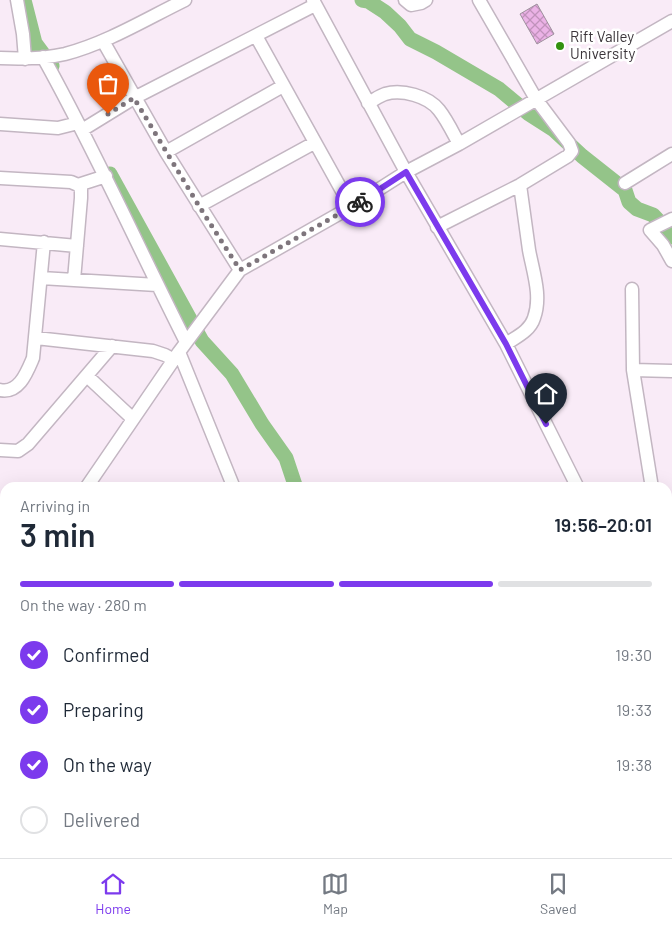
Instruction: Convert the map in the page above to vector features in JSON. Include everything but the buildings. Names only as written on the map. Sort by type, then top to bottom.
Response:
[{"type":"street","points":[[0,58],[25,59],[65,54],[103,41],[185,0]]},
{"type":"street","points":[[405,0],[411,5],[426,0]]},
{"type":"street","points":[[437,227],[520,185],[570,154],[571,146],[531,102],[479,0]]},
{"type":"street","points":[[19,1],[25,59]]},
{"type":"street","points":[[0,124],[58,128],[80,126],[256,36],[314,2],[406,172],[506,344],[575,482]]},
{"type":"street","points":[[90,482],[186,343],[240,270],[351,207],[406,172],[459,144],[672,21]]},
{"type":"street","points":[[256,36],[351,207]]},
{"type":"street","points":[[103,41],[166,152],[240,270]]},
{"type":"street","points":[[43,57],[106,176],[186,343],[232,482]]},
{"type":"street","points":[[166,152],[283,86]]},
{"type":"street","points":[[368,103],[384,94],[394,92],[405,92],[422,98],[438,110],[459,144]]},
{"type":"street","points":[[199,206],[314,143]]},
{"type":"street","points":[[625,183],[672,154]]},
{"type":"street","points":[[78,185],[106,176]]},
{"type":"street","points":[[0,178],[71,182],[78,185],[81,190],[81,198],[74,280]]},
{"type":"street","points":[[506,344],[529,327],[534,319],[537,302],[536,279],[520,185]]},
{"type":"street","points":[[672,219],[650,230],[663,245],[672,261]]},
{"type":"street","points":[[0,239],[77,246]]},
{"type":"street","points":[[0,390],[6,392],[13,390],[20,383],[34,358],[44,242]]},
{"type":"street","points":[[41,278],[158,285]]},
{"type":"street","points":[[632,289],[631,331],[633,370],[651,482]]},
{"type":"street","points":[[36,338],[112,346],[165,355],[186,343]]},
{"type":"street","points":[[0,450],[13,452],[23,449],[36,437],[112,346]]},
{"type":"street","points":[[633,370],[672,371]]},
{"type":"street","points":[[87,376],[133,419]]},
{"type":"waterway","points":[[24,0],[35,43],[52,66]]},
{"type":"waterway","points":[[362,0],[368,1],[385,12],[410,39],[499,89],[529,114],[554,130],[582,156],[625,190],[629,202],[637,209],[653,215],[672,237]]},
{"type":"waterway","points":[[110,174],[202,341],[232,374],[262,424],[286,458],[294,482]]},
{"type":"way so far","points":[[108,114],[134,98],[240,270],[360,202]]},
{"type":"place","name":"Rift Valley University","points":[[560,46]]},
{"type":"route","points":[[360,202],[406,172],[506,344],[546,424]]}]
